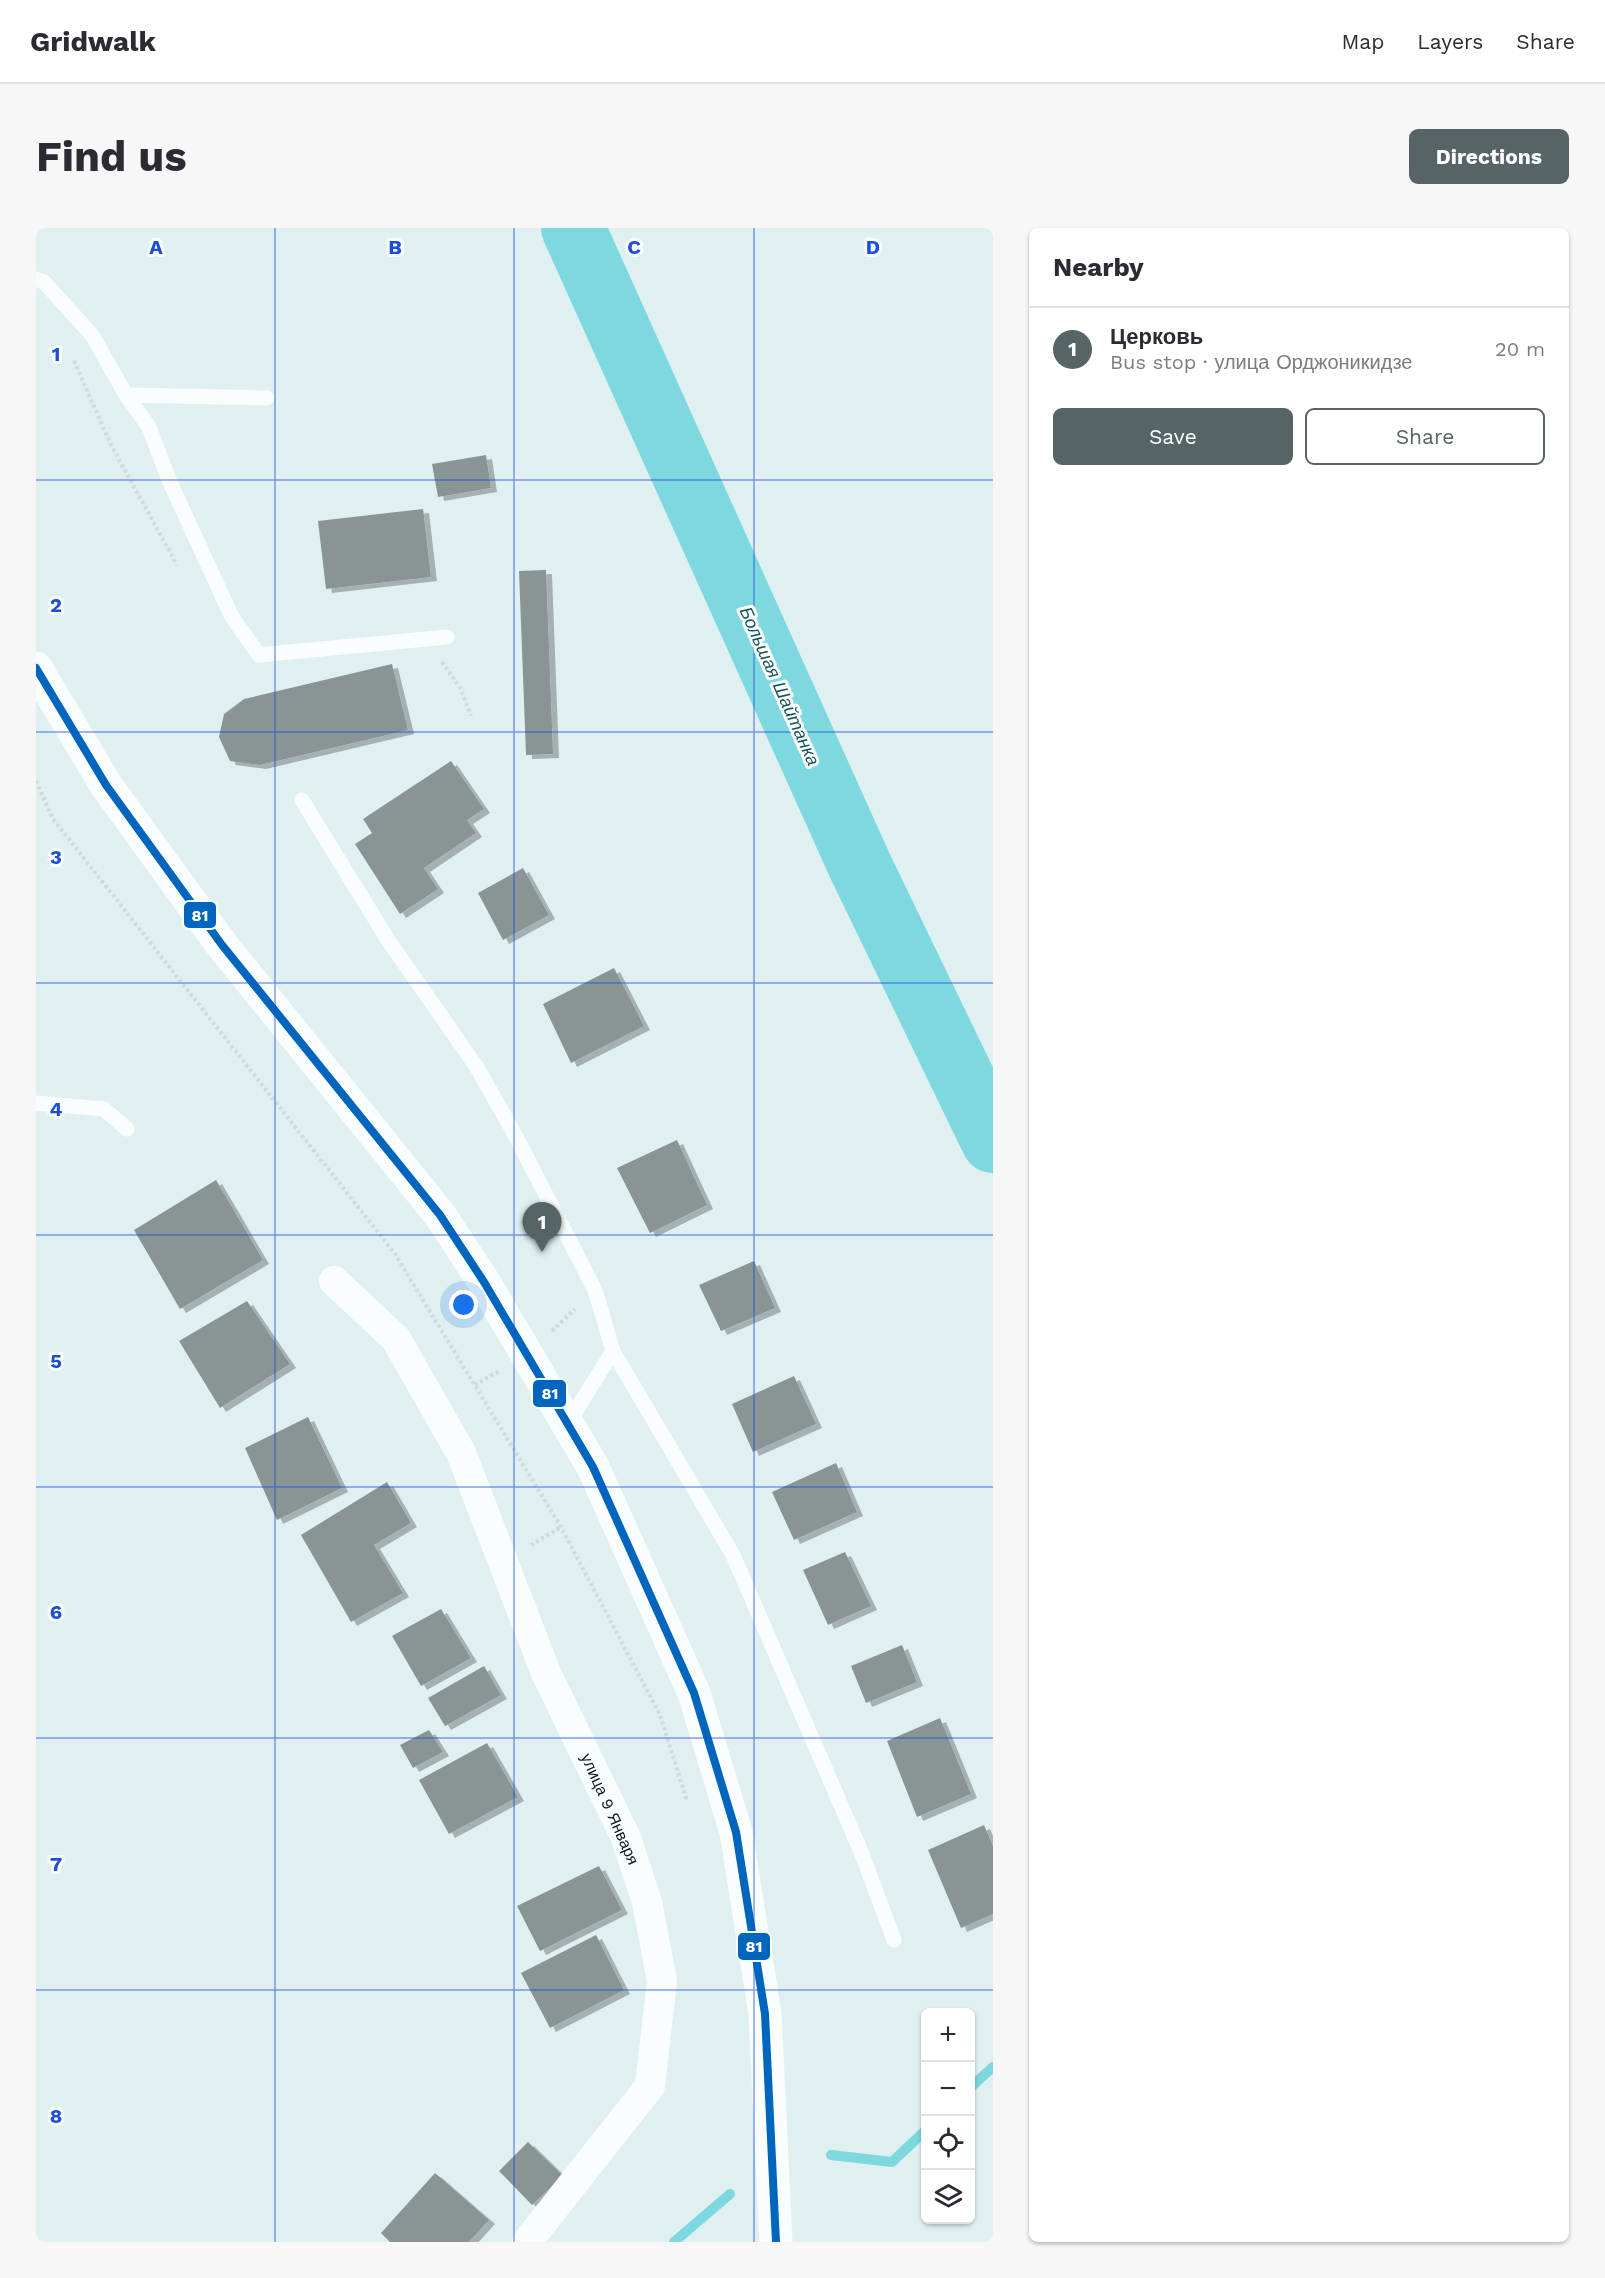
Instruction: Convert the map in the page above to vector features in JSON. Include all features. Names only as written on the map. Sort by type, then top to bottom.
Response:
[{"type":"main road","points":[[36,668],[106,785],[222,945],[440,1215],[484,1282],[593,1467],[694,1693],[736,1832],[765,2014],[776,2242]]},
{"type":"street","name":"улица 9 Января","points":[[334,1281],[396,1339],[461,1454],[546,1673],[626,1838],[647,1902],[662,1981],[650,2086],[527,2242]]},
{"type":"lane","points":[[36,279],[44,282],[92,335],[126,395],[149,427],[169,480],[232,617],[259,655],[447,637]]},
{"type":"lane","points":[[126,395],[267,398]]},
{"type":"lane","points":[[302,800],[388,940],[487,1084],[595,1290],[614,1351],[733,1555],[862,1854],[894,1940]]},
{"type":"lane","points":[[36,1103],[104,1109],[127,1129]]},
{"type":"lane","points":[[567,1425],[614,1351]]},
{"type":"building","points":[[486,455],[491,488],[438,497],[432,464]]},
{"type":"building","points":[[423,509],[431,577],[326,589],[318,521]]},
{"type":"building","points":[[546,570],[553,754],[526,755],[519,571]]},
{"type":"building","points":[[392,664],[408,730],[260,765],[230,761],[219,737],[224,714],[244,699]]},
{"type":"building","points":[[451,761],[484,809],[467,820],[476,833],[424,868],[438,889],[400,914],[355,844],[372,833],[363,819]]},
{"type":"building","points":[[523,868],[549,915],[503,940],[478,893]]},
{"type":"building","points":[[614,968],[644,1026],[571,1063],[543,1004]]},
{"type":"building","points":[[677,1140],[707,1205],[650,1233],[617,1168]]},
{"type":"building","points":[[216,1180],[263,1260],[180,1309],[134,1230]]},
{"type":"building","points":[[754,1261],[775,1308],[721,1331],[699,1285]]},
{"type":"building","points":[[247,1301],[290,1364],[220,1408],[179,1341]]},
{"type":"building","points":[[794,1376],[816,1424],[753,1452],[732,1404]]},
{"type":"building","points":[[308,1417],[342,1488],[277,1520],[245,1448]]},
{"type":"building","points":[[836,1463],[857,1512],[794,1540],[772,1492]]},
{"type":"building","points":[[387,1482],[411,1523],[374,1545],[403,1593],[351,1622],[301,1535]]},
{"type":"building","points":[[845,1552],[871,1606],[828,1625],[803,1570]]},
{"type":"building","points":[[441,1609],[471,1658],[421,1686],[392,1636]]},
{"type":"building","points":[[902,1645],[917,1682],[866,1703],[851,1666]]},
{"type":"building","points":[[484,1666],[501,1695],[445,1726],[428,1698]]},
{"type":"building","points":[[940,1718],[971,1794],[917,1817],[887,1741]]},
{"type":"building","points":[[429,1730],[443,1752],[413,1768],[400,1745]]},
{"type":"building","points":[[487,1743],[518,1797],[449,1834],[419,1780]]},
{"type":"building","points":[[984,1825],[993,1846],[993,1914],[961,1928],[928,1850]]},
{"type":"building","points":[[599,1866],[622,1910],[540,1951],[517,1906]]},
{"type":"building","points":[[596,1935],[624,1990],[550,2028],[521,1973]]},
{"type":"building","points":[[528,2142],[563,2176],[532,2205],[499,2171]]},
{"type":"building","points":[[435,2173],[489,2220],[469,2242],[390,2242],[381,2233]]},
{"type":"waterway","name":"Большая Шайтанка","points":[[573,228],[860,866],[993,1141]]},
{"type":"waterway","points":[[975,2083],[993,2067]]},
{"type":"waterway","points":[[831,2155],[892,2162],[921,2135]]},
{"type":"waterway","points":[[674,2242],[730,2194]]},
{"type":"transit line","name":"81","points":[[36,668],[106,785],[222,945],[440,1215],[484,1282],[593,1467],[694,1693],[736,1832],[765,2014],[776,2242]]},
{"type":"place","name":"Церковь","points":[[542,1252]]}]
